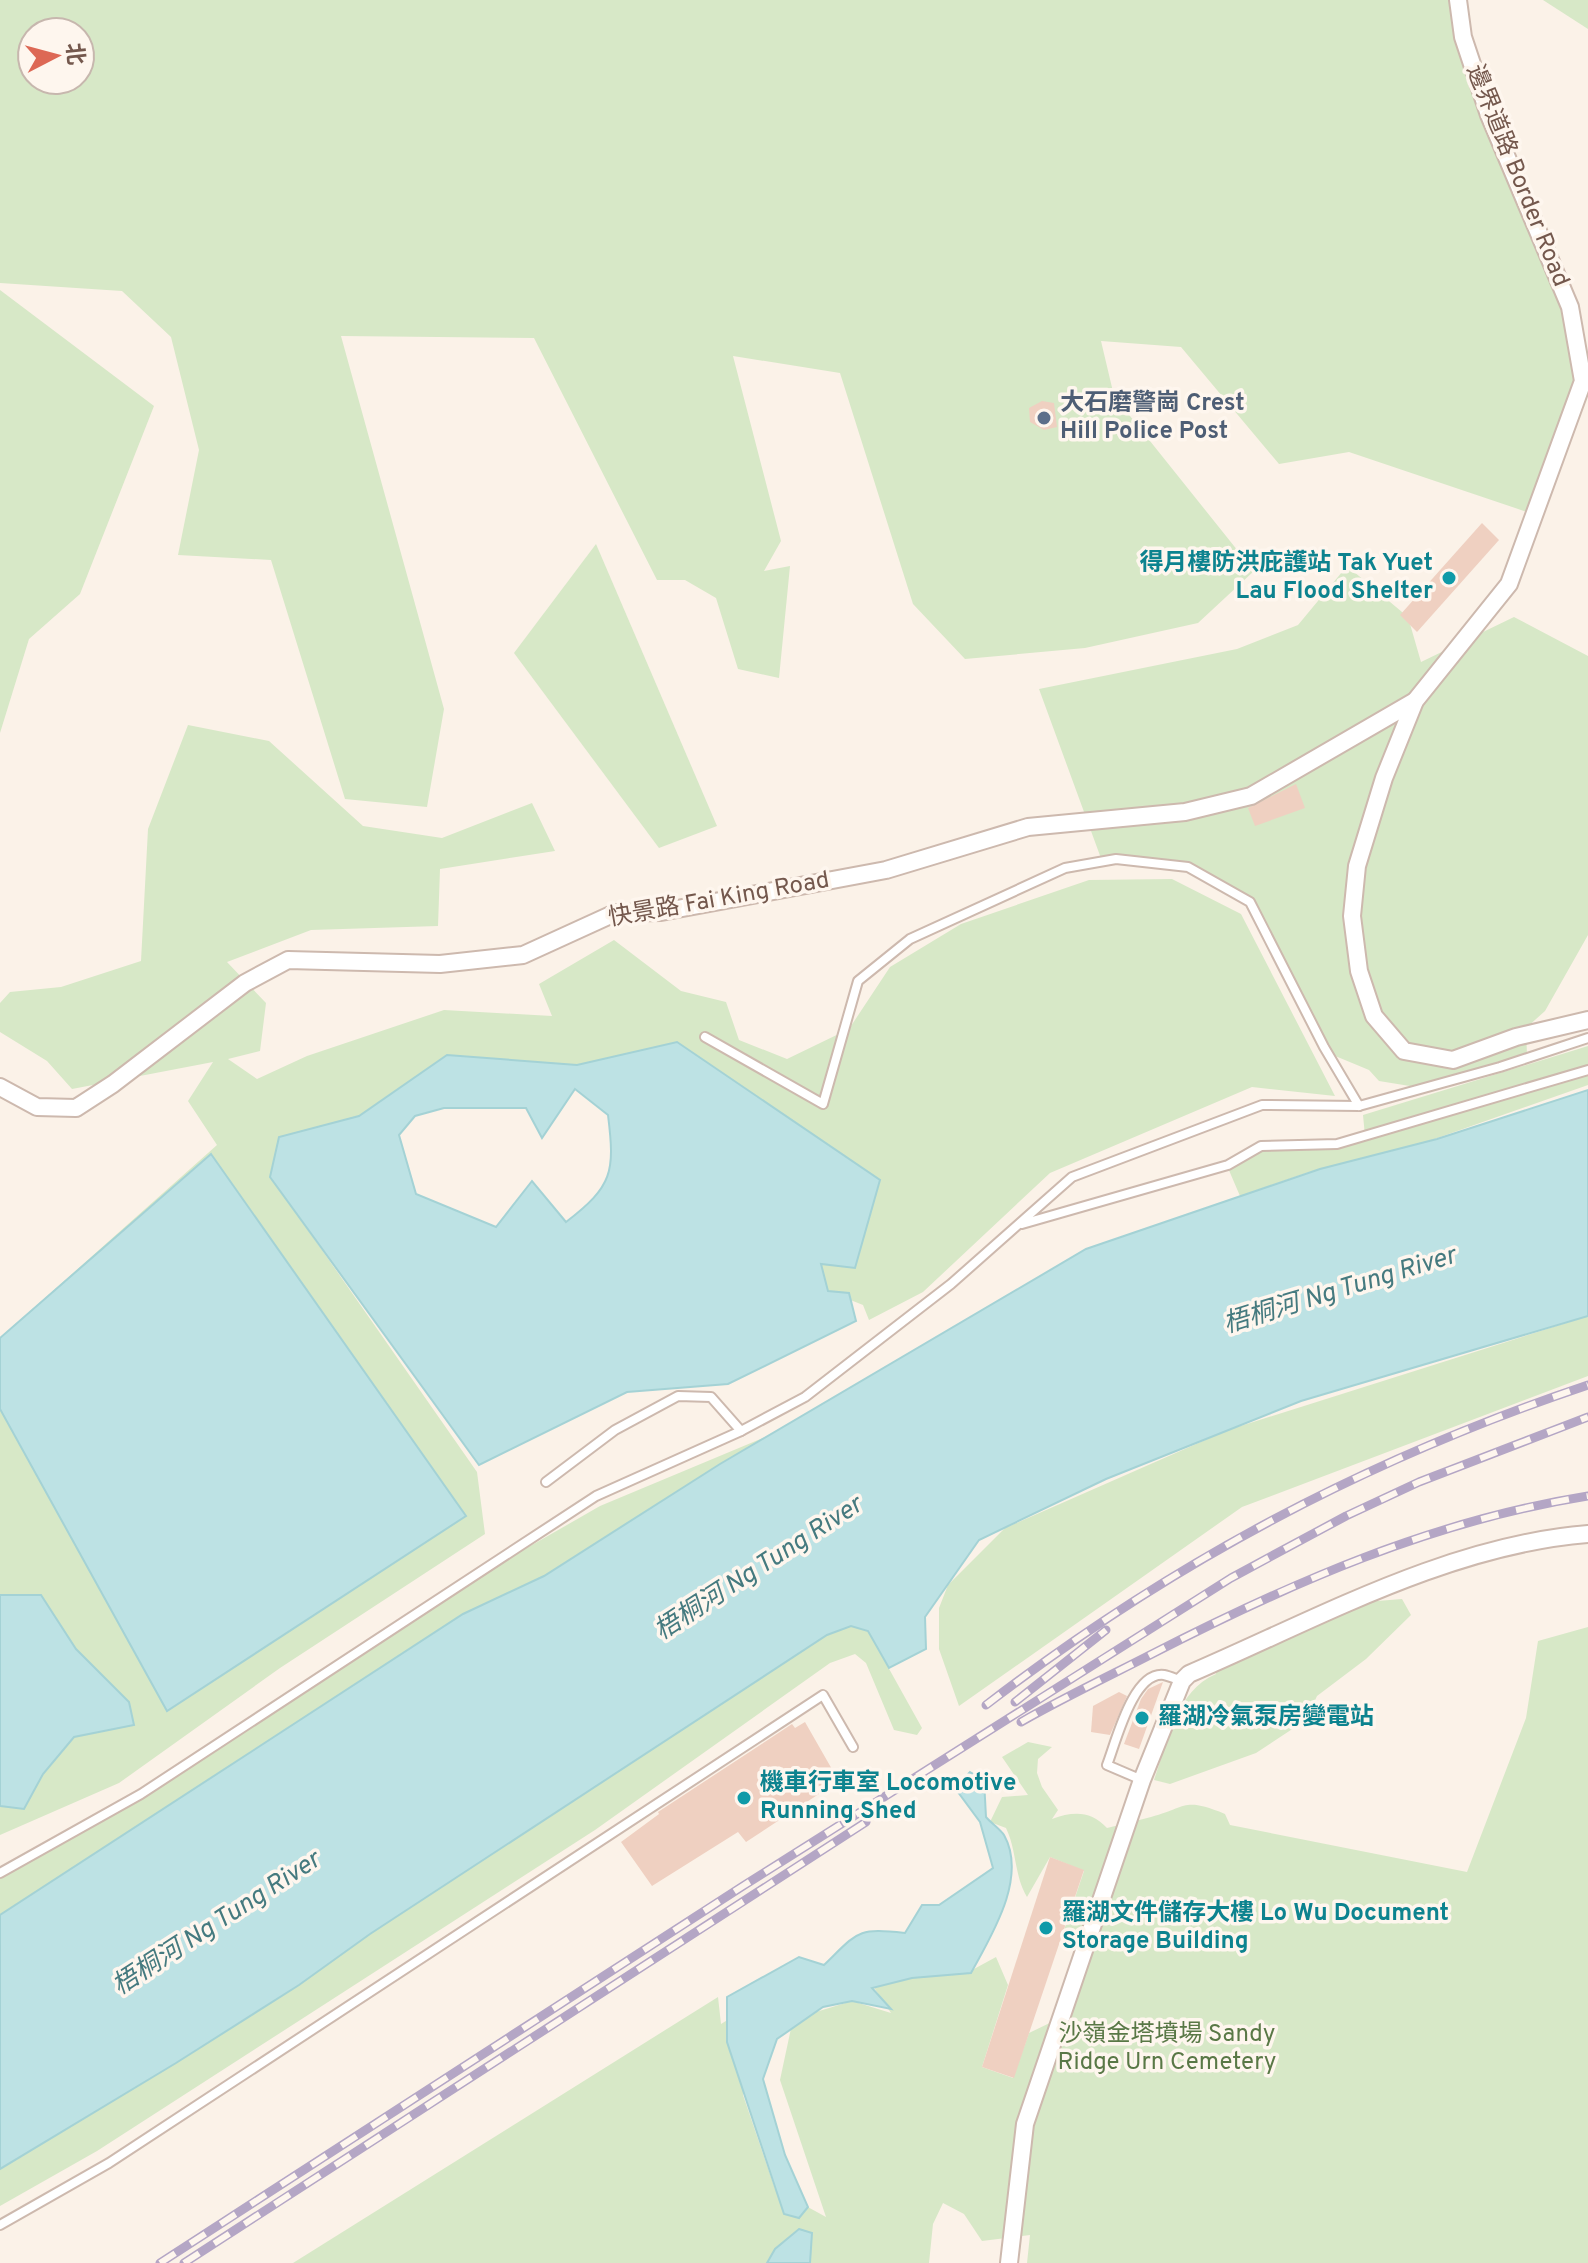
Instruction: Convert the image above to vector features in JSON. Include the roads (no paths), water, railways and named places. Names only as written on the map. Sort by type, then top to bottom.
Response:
[{"type":"street","name":"邊界道路 Border Road","points":[[1458,0],[1463,37],[1489,115],[1570,307],[1583,381],[1509,584],[1415,701],[1384,778],[1357,866],[1352,916],[1359,971],[1374,1016],[1404,1051],[1453,1060],[1516,1037],[1588,1020]]},
{"type":"street","name":"快景路 Fai King Road","points":[[0,1087],[37,1107],[76,1108],[113,1084],[245,983],[288,960],[440,964],[523,955],[615,913],[661,912],[886,870],[1028,827],[1185,812],[1251,796],[1415,701]]},
{"type":"street","points":[[1009,2263],[1025,2124],[1142,1780],[1182,1681],[1189,1674],[1429,1571],[1547,1540],[1588,1534]]},
{"type":"lane","points":[[705,1037],[823,1104],[858,981],[910,939],[1065,868],[1116,859],[1188,867],[1250,902],[1317,1035],[1359,1106]]},
{"type":"lane","points":[[0,1873],[141,1794],[596,1496],[741,1431],[805,1397],[951,1284],[1072,1177],[1262,1105],[1359,1106],[1500,1067],[1588,1038]]},
{"type":"lane","points":[[1017,1225],[1228,1165],[1261,1146],[1337,1144],[1588,1070]]},
{"type":"lane","points":[[546,1482],[615,1430],[678,1396],[711,1397],[741,1431]]},
{"type":"lane","points":[[1142,1780],[1107,1765],[1136,1692],[1155,1676],[1163,1675],[1182,1681]]},
{"type":"lane","points":[[0,2225],[109,2163],[823,1695],[853,1747]]},
{"type":"water","points":[[677,1042],[880,1180],[855,1268],[821,1264],[828,1291],[849,1293],[856,1321],[728,1384],[627,1392],[479,1465],[270,1177],[279,1137],[359,1116],[447,1055],[577,1065]],"holes":[[[575,1089],[608,1115],[611,1151],[607,1176],[593,1198],[566,1222],[532,1181],[496,1227],[416,1194],[399,1135],[415,1116],[444,1108],[526,1108],[542,1138]]]},
{"type":"water","name":"梧桐河 Ng Tung River","points":[[1588,1090],[1588,1316],[1301,1401],[1106,1479],[979,1540],[925,1617],[926,1649],[889,1668],[868,1631],[851,1626],[827,1635],[370,1934],[299,1985],[0,2169],[0,1915],[463,1614],[544,1576],[720,1464],[1086,1249],[1320,1169],[1437,1139]]},
{"type":"water","points":[[211,1154],[466,1516],[167,1711],[0,1409],[0,1338]]},
{"type":"water","points":[[0,1595],[41,1595],[76,1649],[129,1702],[134,1725],[74,1737],[43,1774],[24,1809],[0,1806]]},
{"type":"water","points":[[970,1772],[984,1780],[986,1817],[1004,1835],[1010,1852],[1012,1870],[1009,1888],[997,1924],[971,1973],[912,1978],[872,1988],[891,2009],[852,2001],[823,2007],[777,2039],[763,2079],[785,2155],[808,2207],[799,2218],[784,2214],[727,2042],[727,1997],[799,1957],[824,1965],[859,1934],[877,1931],[905,1933],[922,1905],[939,1905],[993,1868],[980,1822],[955,1788]]},
{"type":"water","points":[[799,2229],[812,2233],[810,2263],[767,2263],[775,2249]]},
{"type":"railway","points":[[986,1705],[1127,1606],[1274,1520],[1349,1481],[1427,1446],[1588,1385]]},
{"type":"railway","points":[[160,2263],[743,1886],[1231,1578],[1346,1516],[1419,1482],[1588,1417]]},
{"type":"railway","points":[[1021,1722],[1256,1603],[1363,1558],[1473,1521],[1588,1496]]},
{"type":"railway","points":[[1015,1702],[1106,1630]]},
{"type":"railway","points":[[184,2263],[866,1822]]},
{"type":"place","name":"大石磨警崗 Crest Hill Police Post","points":[[1044,418]]},
{"type":"place","name":"得月樓防洪庇護站 Tak Yuet Lau Flood Shelter","points":[[1449,578]]},
{"type":"place","name":"羅湖冷氣泵房變電站","points":[[1142,1718]]},
{"type":"place","name":"機車行車室 Locomotive Running Shed","points":[[744,1798]]},
{"type":"place","name":"羅湖文件儲存大樓 Lo Wu Document Storage Building","points":[[1046,1928]]},
{"type":"park label","name":"沙嶺金塔墳場 Sandy Ridge Urn Cemetery","points":[[1167,2049]]}]
